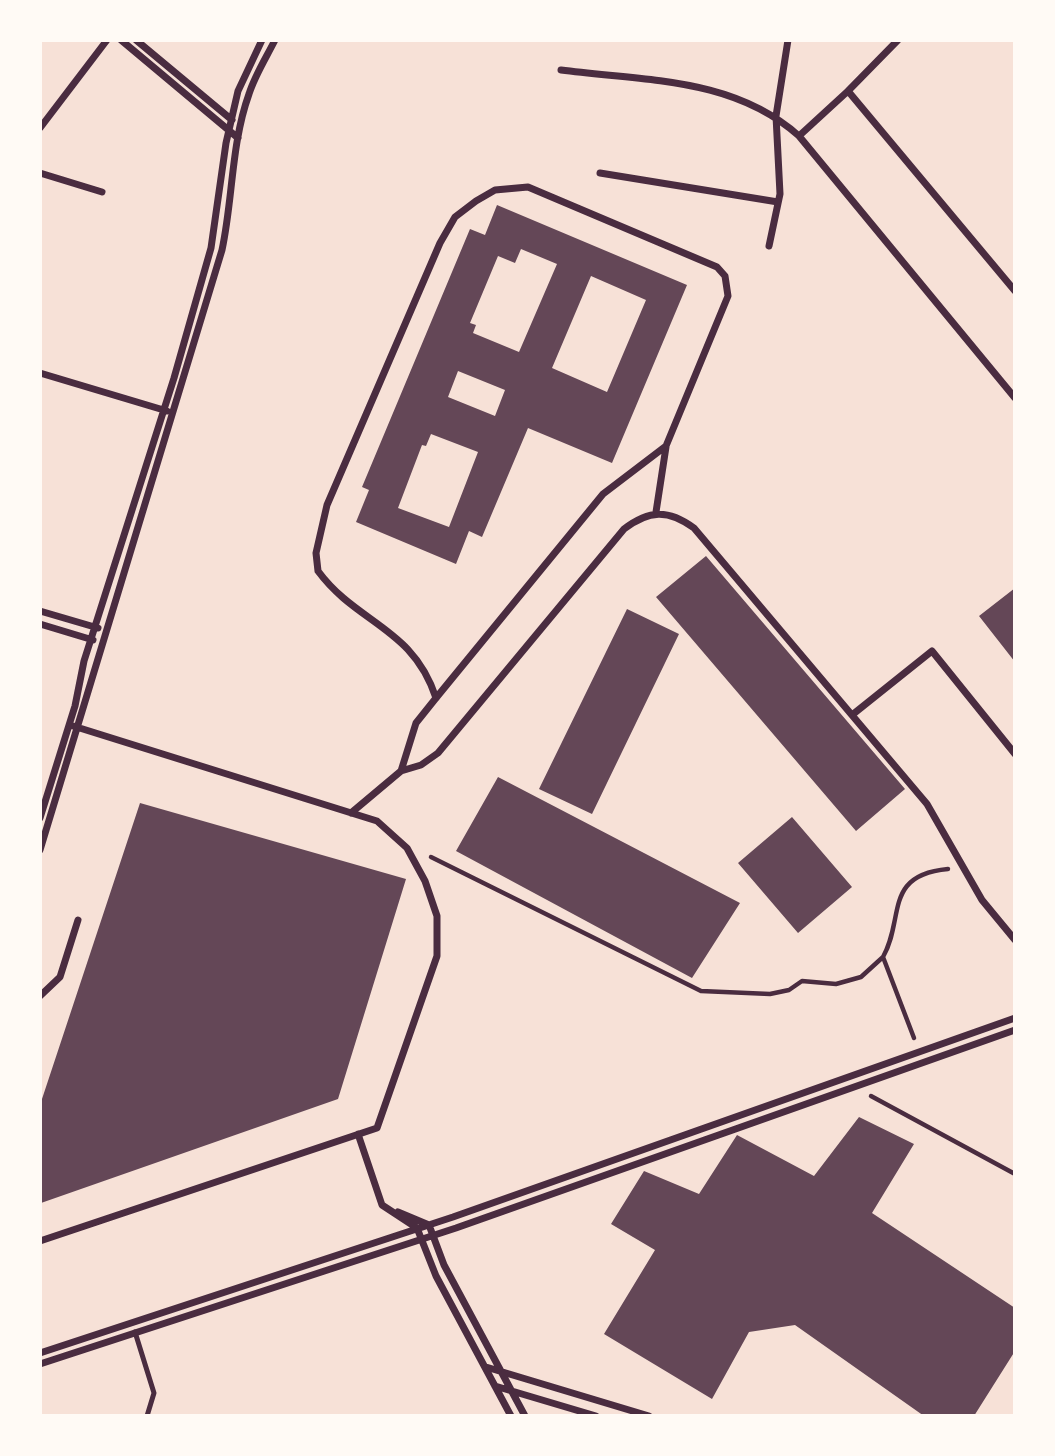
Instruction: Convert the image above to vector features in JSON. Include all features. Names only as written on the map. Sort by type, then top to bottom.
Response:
[{"type":"street","points":[[40,128],[107,40]]},
{"type":"street","points":[[121,40],[238,138]]},
{"type":"street","points":[[136,40],[241,127]]},
{"type":"street","points":[[40,818],[70,725],[91,640],[164,410],[211,248],[229,130],[238,91],[262,40]]},
{"type":"street","points":[[40,850],[222,250],[238,138],[248,94],[275,40]]},
{"type":"street","points":[[769,246],[778,202],[780,168],[776,116],[788,40]]},
{"type":"street","points":[[799,136],[848,92],[898,40]]},
{"type":"street","points":[[561,70],[717,90],[749,101],[776,116],[799,136],[1015,398]]},
{"type":"street","points":[[848,92],[1015,291]]},
{"type":"street","points":[[40,173],[102,192]]},
{"type":"street","points":[[600,173],[778,202]]},
{"type":"street","points":[[436,698],[429,674],[412,651],[329,586],[318,571],[316,553],[327,505],[440,243],[455,217],[495,190],[528,187],[717,267],[725,276],[727,296],[666,446],[656,512]]},
{"type":"street","points":[[40,373],[174,413]]},
{"type":"street","points":[[401,771],[416,723],[436,698],[603,494],[666,446]]},
{"type":"street","points":[[351,813],[401,771],[421,765],[438,753],[624,530],[656,512],[682,519],[694,528],[927,804],[982,900],[1015,940]]},
{"type":"street","points":[[40,611],[106,631]]},
{"type":"street","points":[[40,624],[101,643]]},
{"type":"street","points":[[852,715],[932,651],[1015,754]]},
{"type":"street","points":[[40,1241],[377,1128],[437,956],[437,916],[425,881],[407,848],[377,821],[70,725]]},
{"type":"street","points":[[40,996],[60,977],[78,920]]},
{"type":"street","points":[[40,1353],[429,1225],[1015,1018]]},
{"type":"street","points":[[40,1364],[433,1235],[1015,1030]]},
{"type":"street","points":[[841,1080],[853,1086]]},
{"type":"street","points":[[358,1134],[382,1205],[417,1228],[436,1276],[511,1416]]},
{"type":"street","points":[[382,1205],[429,1225],[444,1265],[525,1416]]},
{"type":"street","points":[[132,1322],[135,1332]]},
{"type":"street","points":[[486,1367],[649,1416]]},
{"type":"street","points":[[495,1386],[596,1416]]},
{"type":"lane","points":[[135,1332],[153,1393],[146,1416]]},
{"type":"path","points":[[398,840],[701,991],[770,994],[789,989],[802,981],[844,983],[869,971],[883,957],[891,943],[897,906],[905,889],[925,874],[960,864]]},
{"type":"path","points":[[883,957],[920,1052]]},
{"type":"path","points":[[853,1086],[1015,1174]]},
{"type":"building","points":[[497,205],[687,285],[612,463],[528,428],[482,537],[469,531],[456,564],[356,522],[369,490],[362,487],[470,229],[485,235]],"holes":[[[521,249],[557,264],[519,352],[473,333],[476,325],[470,323],[498,256],[515,263]],[[591,276],[646,300],[607,392],[552,368]],[[458,371],[505,390],[495,416],[448,397]],[[431,434],[478,452],[449,527],[398,508],[422,445],[426,446]]]},
{"type":"building","points":[[706,556],[905,789],[856,831],[656,597]]},
{"type":"building","points":[[1015,588],[1015,662],[979,616]]},
{"type":"building","points":[[627,609],[679,634],[592,814],[539,789]]},
{"type":"building","points":[[498,777],[740,903],[692,978],[456,851]]},
{"type":"building","points":[[140,803],[406,879],[338,1099],[41,1203],[40,1105]]},
{"type":"building","points":[[792,817],[852,887],[798,933],[738,863]]},
{"type":"building","points":[[859,1117],[914,1144],[872,1213],[1015,1308],[1015,1351],[974,1416],[924,1416],[795,1325],[749,1332],[712,1399],[604,1334],[655,1250],[611,1224],[644,1171],[699,1194],[737,1135],[814,1176]]}]
